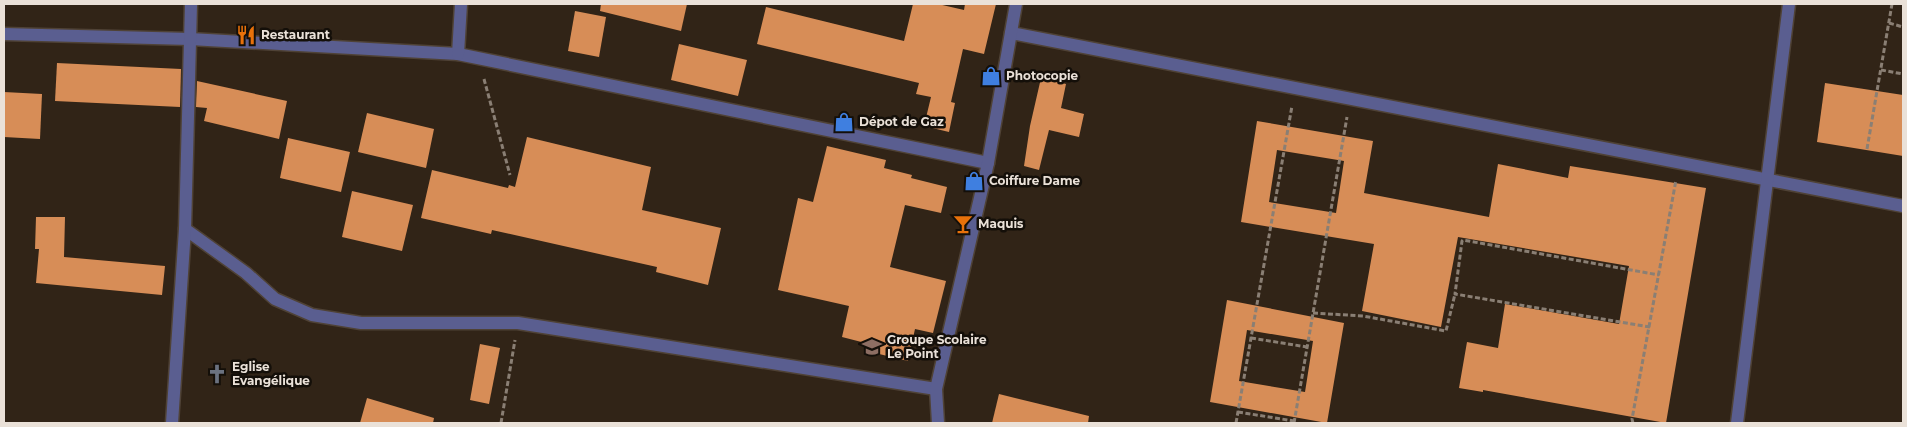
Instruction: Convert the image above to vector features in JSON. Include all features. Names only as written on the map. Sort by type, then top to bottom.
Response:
[{"type":"street","points":[[172,423],[185,229],[191,4]]},
{"type":"street","points":[[458,54],[461,4]]},
{"type":"street","points":[[938,423],[936,389],[988,164],[1016,4]]},
{"type":"street","points":[[1737,423],[1790,4]]},
{"type":"street","points":[[1011,33],[1903,206]]},
{"type":"street","points":[[4,34],[190,39],[458,54],[988,164]]},
{"type":"street","points":[[185,229],[246,272],[275,299],[312,315],[361,323],[518,322],[936,389]]},
{"type":"path","points":[[1867,149],[1892,4]]},
{"type":"path","points":[[1889,23],[1903,26]]},
{"type":"path","points":[[478,58],[510,175]]},
{"type":"path","points":[[1881,70],[1903,74]]},
{"type":"path","points":[[1236,423],[1295,88]]},
{"type":"path","points":[[1238,412],[1294,422],[1350,99]]},
{"type":"path","points":[[1633,423],[1632,419],[1679,163]]},
{"type":"path","points":[[1313,313],[1363,316],[1446,331],[1455,294],[1463,240],[1659,275]]},
{"type":"path","points":[[1455,294],[1650,327]]},
{"type":"path","points":[[501,423],[518,322]]},
{"type":"path","points":[[1251,338],[1307,347]]},
{"type":"building","points":[[601,4],[687,4],[681,31],[600,11]]},
{"type":"building","points":[[913,4],[938,4],[964,10],[965,4],[996,4],[984,54],[963,49],[951,102],[955,103],[949,132],[924,126],[931,97],[916,94],[919,83],[757,44],[766,7],[904,41]]},
{"type":"building","points":[[575,11],[606,17],[599,57],[568,51]]},
{"type":"building","points":[[679,44],[747,60],[738,96],[671,80]]},
{"type":"building","points":[[57,63],[181,69],[180,107],[55,101]]},
{"type":"building","points":[[1041,78],[1066,84],[1061,108],[1084,114],[1079,137],[1049,130],[1039,170],[1024,166],[1030,126]]},
{"type":"building","points":[[197,81],[287,101],[279,139],[204,121],[207,108],[196,107]]},
{"type":"building","points":[[1825,83],[1903,95],[1903,156],[1817,142]]},
{"type":"building","points":[[4,92],[42,94],[40,139],[4,137]]},
{"type":"building","points":[[367,113],[434,129],[426,168],[358,152]]},
{"type":"building","points":[[1257,121],[1373,141],[1364,193],[1489,217],[1498,164],[1568,178],[1570,166],[1706,188],[1666,423],[1483,390],[1483,392],[1459,388],[1467,342],[1498,348],[1505,304],[1619,324],[1629,266],[1458,237],[1441,327],[1362,311],[1374,244],[1241,222]],"holes":[[[1277,150],[1344,161],[1336,213],[1269,202]]]},
{"type":"building","points":[[527,137],[651,167],[642,210],[721,228],[708,285],[656,272],[657,267],[492,230],[491,234],[421,218],[432,170],[508,188],[509,185],[515,187]]},
{"type":"building","points":[[288,138],[350,152],[341,192],[280,178]]},
{"type":"building","points":[[827,146],[886,160],[884,168],[912,175],[911,178],[947,187],[941,213],[905,205],[890,267],[946,281],[933,333],[915,329],[908,361],[875,353],[877,346],[842,337],[849,306],[778,290],[798,198],[813,202]]},
{"type":"building","points":[[352,191],[413,205],[402,251],[342,237]]},
{"type":"building","points":[[36,217],[65,217],[64,257],[165,266],[162,295],[36,283],[39,249],[35,249]]},
{"type":"building","points":[[1227,300],[1344,323],[1327,423],[1210,402]],"holes":[[[1247,330],[1313,341],[1305,392],[1239,381]]]},
{"type":"building","points":[[480,344],[500,348],[489,404],[470,400]]},
{"type":"building","points":[[999,394],[1089,416],[1088,423],[992,423]]},
{"type":"building","points":[[367,398],[434,418],[433,423],[360,423]]},
{"type":"place","name":"Restaurant","points":[[246,35]]},
{"type":"place","name":"Photocopie","points":[[991,76]]},
{"type":"place","name":"Dépot de Gaz","points":[[844,122]]},
{"type":"place","name":"Coiffure Dame","points":[[974,181]]},
{"type":"place","name":"Maquis","points":[[963,224]]},
{"type":"place","name":"Groupe Scolaire Le Point","points":[[872,347]]},
{"type":"place","name":"Eglise Evangélique","points":[[217,374]]}]
